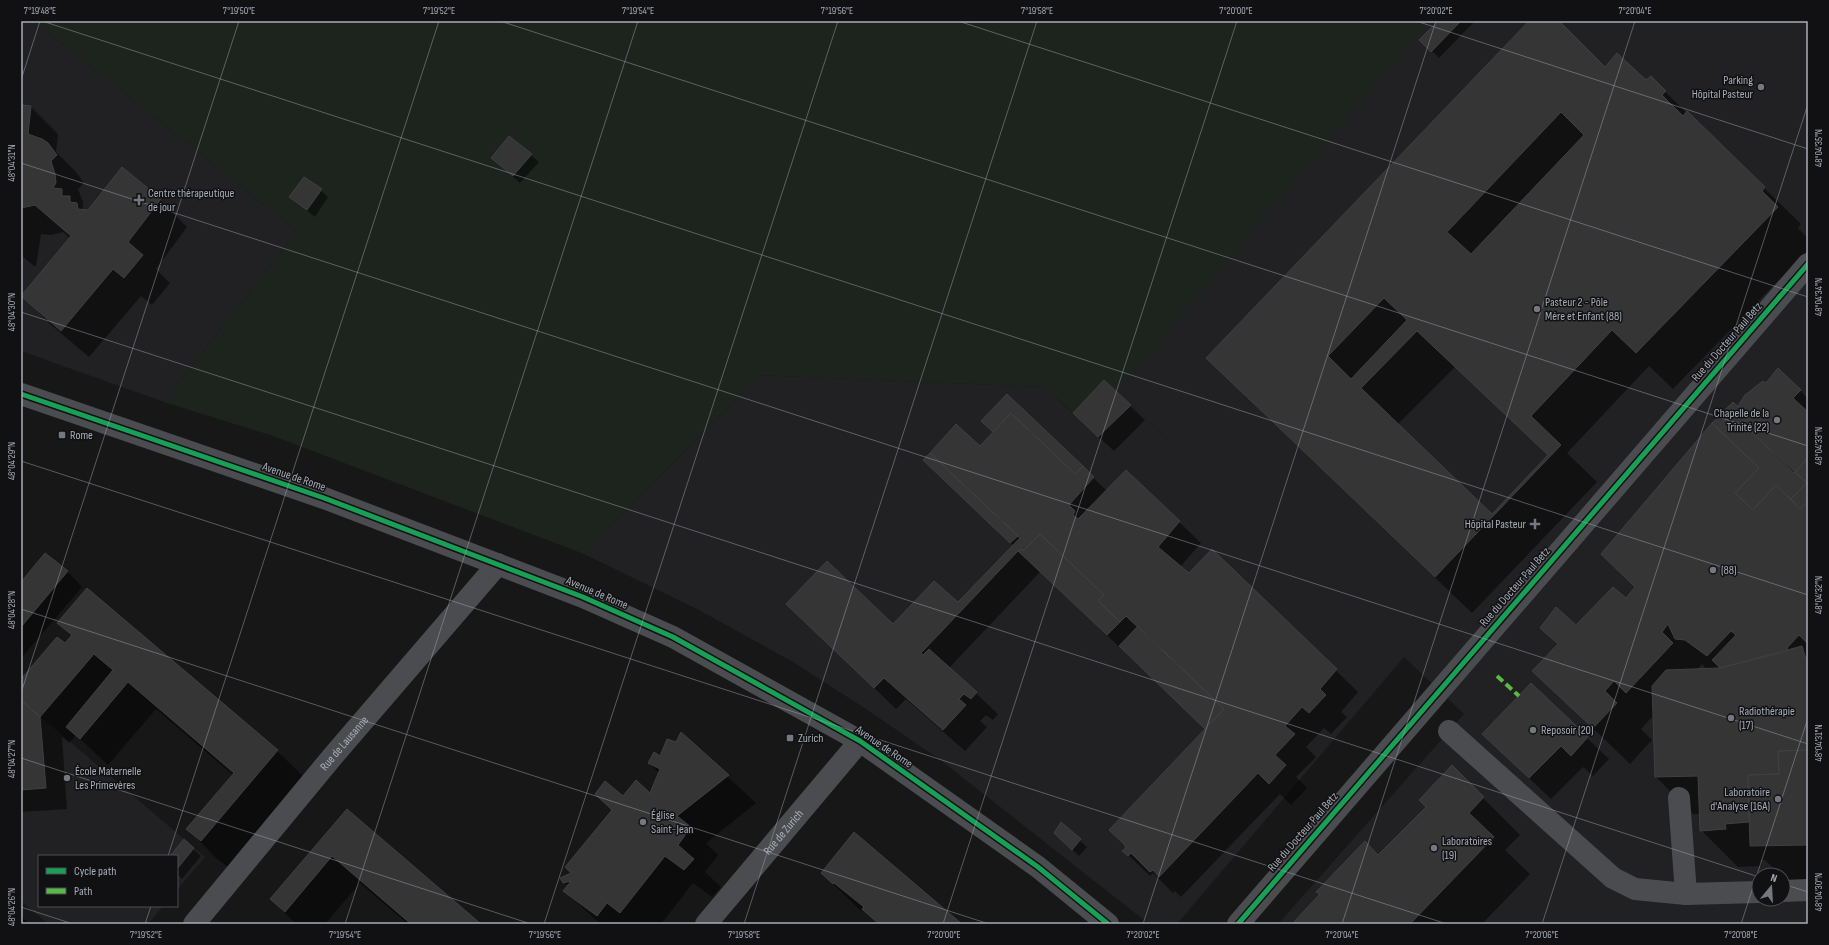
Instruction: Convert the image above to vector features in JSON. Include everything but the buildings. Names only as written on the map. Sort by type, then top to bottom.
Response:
[{"type":"street","name":"Rue du Docteur Paul Betz","points":[[1238,924],[1808,264]]},
{"type":"street","name":"Avenue de Rome","points":[[21,394],[324,498],[583,597],[673,637],[860,741],[1038,867],[1108,924]]},
{"type":"street","name":"Rue de Lausanne","points":[[194,924],[334,756],[498,564]]},
{"type":"street","points":[[1449,731],[1613,878],[1635,889],[1686,894],[1751,892]]},
{"type":"street","name":"Rue de Zurich","points":[[706,924],[860,741]]},
{"type":"street","points":[[1679,798],[1686,894]]},
{"type":"street","points":[[1791,891],[1808,890]]},
{"type":"shaded area","name":"Centre thérapeutique de jour","points":[[21,21],[34,21],[297,231],[164,402],[21,351]]},
{"type":"shaded area","points":[[34,21],[1428,21],[1118,392],[1104,380],[1073,413],[1045,387],[759,375],[584,554],[273,436],[164,402],[297,231]]},
{"type":"shaded area","name":"Hôpital Pasteur","points":[[1400,21],[1808,21],[1808,924],[1278,924],[1464,714],[1404,657],[1177,924],[1149,924],[939,759],[866,709],[793,662],[697,609],[584,554],[759,375],[1045,387],[1098,437],[1131,405],[1240,505],[1091,368]]},
{"type":"shaded area","name":"École Maternelle Les Primevères","points":[[21,700],[205,857],[178,889],[178,855],[38,855],[38,907],[162,907],[148,924],[48,924],[21,901]]},
{"type":"marked path","points":[[1497,676],[1519,696]]},
{"type":"cycle path","points":[[1238,924],[1808,264]]},
{"type":"cycle path","points":[[21,394],[324,498],[583,597],[673,637],[860,741],[1038,867],[1108,924]]},
{"type":"place","name":"Parking Hôpital Pasteur","points":[[1761,87]]},
{"type":"place","name":"Centre thérapeutique de jour","points":[[139,200]]},
{"type":"place","name":"Pasteur 2 - Pôle Mére et Enfant (88)","points":[[1537,309]]},
{"type":"place","name":"Chapelle de la Trinité (22)","points":[[1777,420]]},
{"type":"place","name":"Rome","points":[[62,435]]},
{"type":"place","name":"Hôpital Pasteur","points":[[1535,524]]},
{"type":"place","name":"(88)","points":[[1713,570]]},
{"type":"place","name":"Radiothérapie (17)","points":[[1731,718]]},
{"type":"place","name":"Reposoir (20)","points":[[1533,730]]},
{"type":"place","name":"Zurich","points":[[790,738]]},
{"type":"place","name":"École Maternelle Les Primevères","points":[[67,778]]},
{"type":"place","name":"Laboratoire d'Analyse (16A)","points":[[1778,799]]},
{"type":"place","name":"Église Saint-Jean","points":[[643,822]]},
{"type":"place","name":"Laboratoires (19)","points":[[1434,848]]}]
